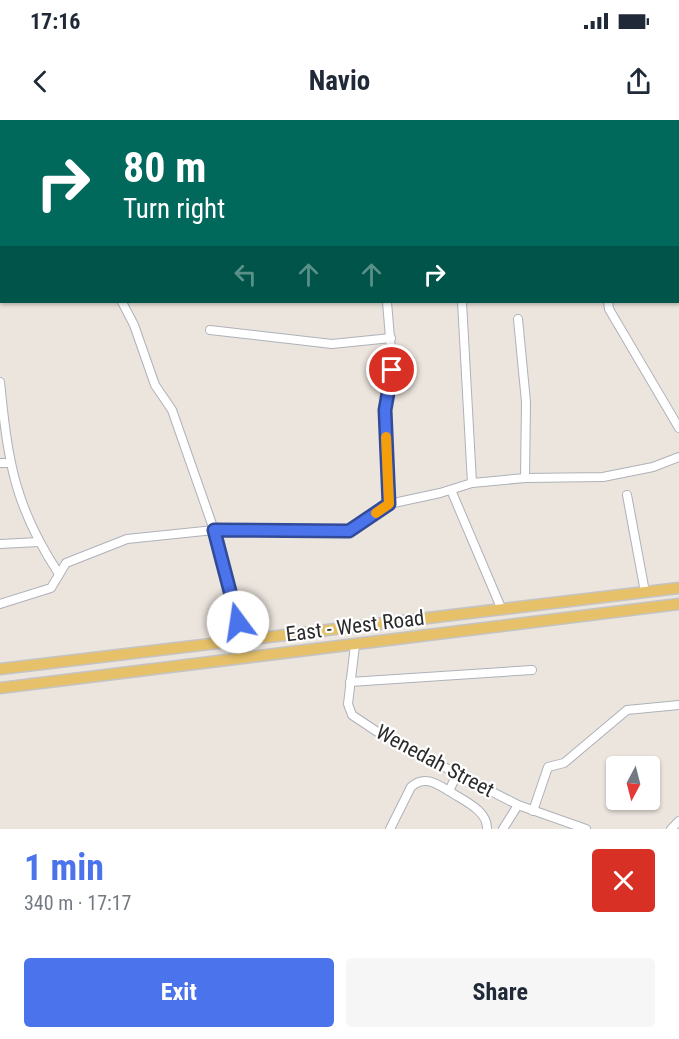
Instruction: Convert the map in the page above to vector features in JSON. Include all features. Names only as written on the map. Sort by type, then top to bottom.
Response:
[{"type":"main road","name":"East - West Road","points":[[0,669],[679,588]]},
{"type":"main road","name":"East - West Road","points":[[0,688],[679,604]]},
{"type":"main road","points":[[87,658],[90,677]]},
{"type":"street","points":[[123,303],[134,325],[155,385],[172,410],[214,530],[242,640]]},
{"type":"street","points":[[387,303],[392,370],[385,410],[389,504]]},
{"type":"street","points":[[462,303],[472,483]]},
{"type":"street","points":[[608,303],[609,309],[679,428]]},
{"type":"street","points":[[518,319],[526,402],[525,478]]},
{"type":"street","points":[[210,330],[332,344],[391,338]]},
{"type":"street","points":[[0,382],[5,464],[21,506],[39,542],[59,574]]},
{"type":"street","points":[[0,604],[51,588],[66,562],[127,539],[214,530],[349,531],[389,504],[472,483],[525,478],[614,476],[653,467],[679,457]]},
{"type":"street","points":[[451,490],[502,610]]},
{"type":"street","points":[[627,495],[645,592]]},
{"type":"street","points":[[0,544],[39,542]]},
{"type":"street","name":"Wenedah Street","points":[[355,645],[348,704],[352,715],[382,735],[518,805],[586,829]]},
{"type":"street","points":[[350,682],[532,670]]},
{"type":"street","points":[[533,811],[548,767],[564,763],[620,714],[634,708],[679,705]]},
{"type":"street","points":[[449,791],[457,774]]},
{"type":"street","points":[[390,829],[411,787],[417,782],[426,780],[449,791],[481,813],[486,819],[487,829]]},
{"type":"street","points":[[503,829],[518,805]]},
{"type":"street","points":[[671,829],[679,821]]},
{"type":"slow traffic","points":[[376,513],[389,504],[386,437]]},
{"type":"route","points":[[238,622],[214,530],[349,531],[389,504],[385,410],[392,370]]}]
